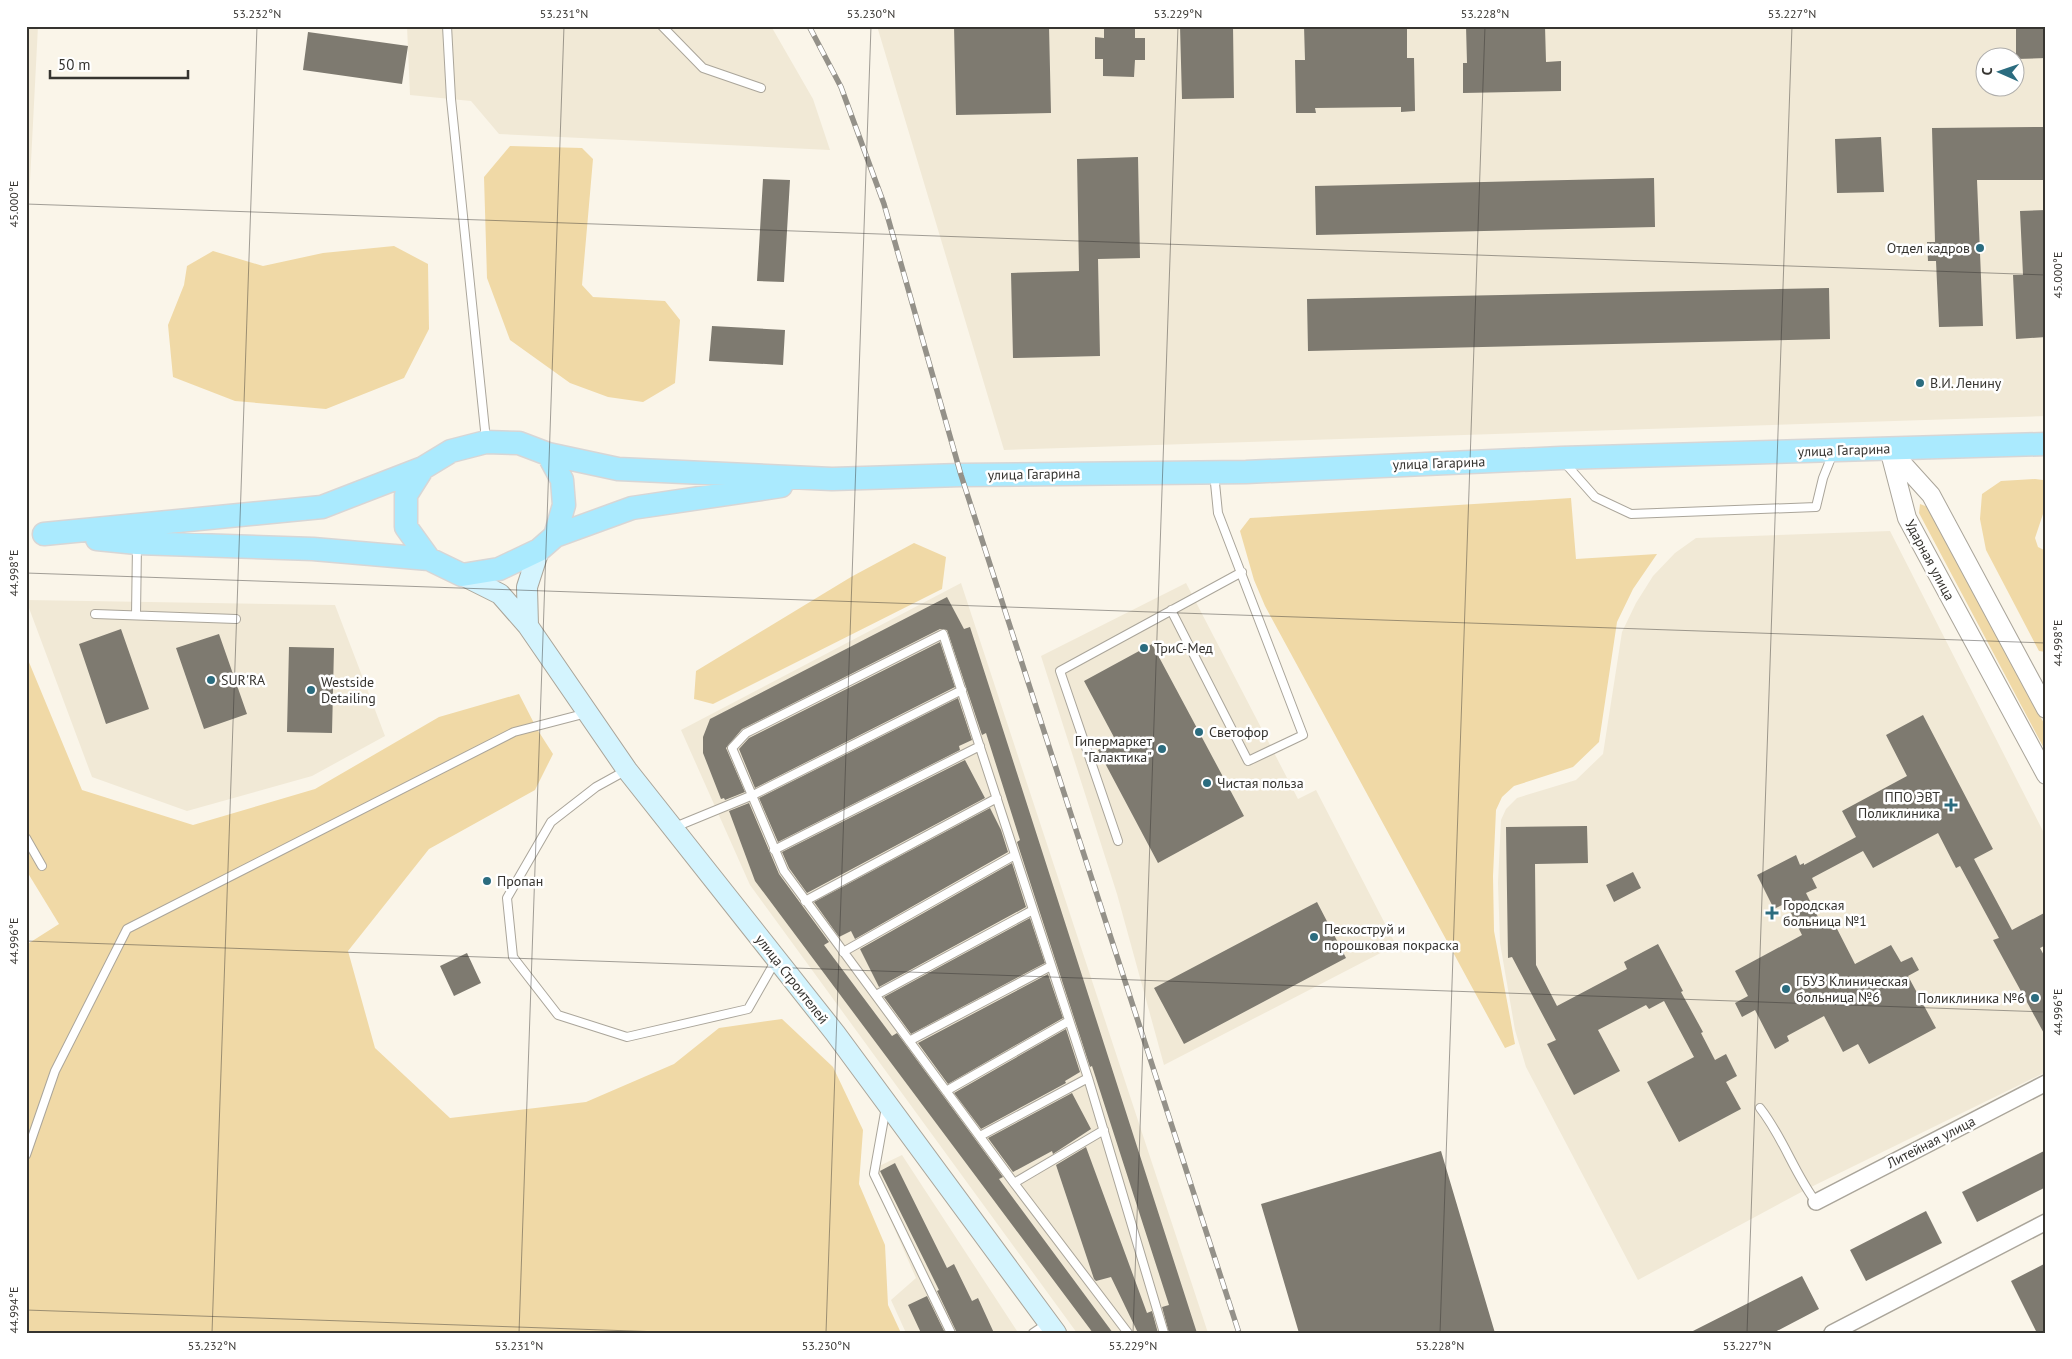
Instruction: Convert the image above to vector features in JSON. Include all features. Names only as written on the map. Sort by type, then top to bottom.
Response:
[{"type":"main road","points":[[35,533],[322,507],[423,468],[451,451],[486,442],[519,443],[548,454],[618,469],[832,478]]},
{"type":"main road","name":"улица Гагарина","points":[[832,478],[1214,472],[1561,458],[2046,444]]},
{"type":"main road","points":[[528,626],[527,587],[564,505],[562,480],[548,454]]},
{"type":"main road","points":[[423,468],[406,495],[406,527],[429,558]]},
{"type":"main road","points":[[35,533],[137,543],[313,549],[429,558],[462,575],[499,569],[547,543],[632,508],[832,478]]},
{"type":"main road","name":"улица Строителей","points":[[462,575],[500,594],[528,626],[627,770],[886,1102],[1046,1329]]},
{"type":"street","points":[[1889,449],[1931,496],[2046,709]]},
{"type":"street","name":"Ударная улица","points":[[1889,449],[1908,518],[2046,775]]},
{"type":"street","points":[[1901,495],[1918,482]]},
{"type":"street","name":"Литейная улица","points":[[1816,1202],[2046,1083]]},
{"type":"street","points":[[1832,1333],[2046,1222]]},
{"type":"lane","points":[[447,26],[451,99],[486,442]]},
{"type":"lane","points":[[662,26],[702,68],[761,88]]},
{"type":"lane","points":[[1561,458],[1595,496],[1631,514],[1816,507],[1823,478],[1834,450]]},
{"type":"lane","points":[[1171,610],[1248,761],[1303,735],[1218,513],[1214,472]]},
{"type":"lane","points":[[136,615],[137,543]]},
{"type":"lane","points":[[1118,841],[1060,671],[1242,572]]},
{"type":"lane","points":[[95,614],[236,619]]},
{"type":"lane","points":[[1128,1333],[784,871],[732,748],[746,733],[943,634],[1088,1078],[1164,1333]]},
{"type":"lane","points":[[673,828],[753,795],[962,690]]},
{"type":"lane","points":[[26,1155],[55,1072],[127,929],[514,732],[588,713]]},
{"type":"lane","points":[[774,850],[980,746]]},
{"type":"lane","points":[[627,770],[596,787],[551,822],[507,898],[513,957],[558,1015],[627,1038],[748,1009],[776,959]]},
{"type":"lane","points":[[805,900],[997,798]]},
{"type":"lane","points":[[26,838],[42,866]]},
{"type":"lane","points":[[843,952],[1015,855]]},
{"type":"lane","points":[[876,996],[1033,910]]},
{"type":"lane","points":[[909,1041],[1051,966]]},
{"type":"lane","points":[[946,1091],[1069,1021]]},
{"type":"lane","points":[[980,1136],[1088,1078]]},
{"type":"lane","points":[[886,1102],[874,1174],[951,1333]]},
{"type":"lane","points":[[1760,1108],[1774,1125],[1807,1189],[1816,1202]]},
{"type":"lane","points":[[1014,1182],[1104,1130]]},
{"type":"shaded area","points":[[26,26],[38,26],[26,259]]},
{"type":"shaded area","points":[[407,26],[771,26],[813,99],[830,150],[499,134],[471,101],[410,95]]},
{"type":"shaded area","points":[[877,26],[2046,26],[2046,416],[1004,450]]},
{"type":"shaded area","points":[[510,146],[582,148],[593,159],[582,285],[593,297],[665,301],[680,320],[675,383],[643,402],[608,397],[570,383],[510,340],[487,278],[484,177]]},
{"type":"shaded area","points":[[394,246],[428,264],[429,329],[404,378],[326,409],[235,401],[173,377],[168,325],[184,285],[187,266],[213,251],[263,266],[323,253]]},
{"type":"shaded area","points":[[2043,480],[2046,484],[2046,505],[2035,538],[2038,547],[2046,551],[2046,652],[2039,651],[1986,550],[1980,519],[1982,494],[2001,481]]},
{"type":"shaded area","points":[[1571,498],[1576,559],[1657,554],[1633,589],[1617,622],[1599,742],[1573,767],[1514,786],[1502,797],[1496,810],[1493,876],[1494,931],[1515,1044],[1505,1048],[1265,606],[1254,580],[1240,531],[1250,518]]},
{"type":"shaded area","points":[[1920,504],[1928,507],[2046,727],[2046,752],[1919,513]]},
{"type":"shaded area","name":"Городская больница №1","points":[[1890,531],[2046,837],[2046,1072],[1807,1189],[1638,1280],[1526,1067],[1515,1030],[1500,943],[1498,883],[1501,820],[1506,809],[1517,798],[1576,780],[1603,754],[1622,632],[1636,603],[1653,576],[1675,553],[1696,538]]},
{"type":"shaded area","points":[[914,543],[946,557],[942,589],[713,704],[694,699],[696,671],[851,577]]},
{"type":"shaded area","points":[[961,583],[1208,1333],[1077,1333],[750,885],[681,730]]},
{"type":"shaded area","points":[[1186,583],[1298,799],[1316,790],[1396,945],[1164,1065],[1117,894],[1041,656]]},
{"type":"shaded area","points":[[26,600],[335,605],[385,736],[312,776],[187,811],[92,777]]},
{"type":"shaded area","points":[[26,655],[82,790],[193,825],[315,789],[439,717],[519,694],[537,729],[553,754],[535,790],[429,849],[348,951],[375,1048],[450,1118],[586,1102],[674,1064],[719,1028],[782,1019],[833,1067],[863,1130],[859,1184],[885,1245],[888,1305],[901,1333],[26,1333],[26,945],[59,924],[26,870]]},
{"type":"shaded area","points":[[902,1155],[1018,1333],[906,1333],[891,1300],[916,1278],[869,1171]]},
{"type":"building","points":[[954,26],[1049,26],[1051,113],[956,115]]},
{"type":"building","points":[[1104,26],[1135,26],[1135,38],[1145,38],[1145,60],[1135,60],[1134,77],[1103,76],[1103,59],[1095,59],[1095,37],[1104,38]]},
{"type":"building","points":[[1180,26],[1233,26],[1234,98],[1182,99]]},
{"type":"building","points":[[1304,26],[1407,26],[1407,58],[1414,58],[1415,111],[1401,112],[1401,107],[1315,108],[1316,113],[1296,113],[1295,60],[1305,60]]},
{"type":"building","points":[[1466,26],[1545,26],[1546,62],[1561,61],[1561,91],[1463,93],[1463,63],[1467,63]]},
{"type":"building","points":[[2016,26],[2046,26],[2046,58],[2024,59],[2024,48],[2016,48]]},
{"type":"building","points":[[308,32],[408,46],[402,84],[303,70]]},
{"type":"building","points":[[2046,127],[2046,180],[1977,180],[1983,326],[1939,327],[1936,261],[1928,261],[1927,242],[1935,242],[1932,128]]},
{"type":"building","points":[[1881,137],[1884,192],[1837,193],[1835,139]]},
{"type":"building","points":[[1138,157],[1140,258],[1098,259],[1100,356],[1013,358],[1011,273],[1079,271],[1077,159]]},
{"type":"building","points":[[1654,178],[1655,227],[1316,235],[1315,186]]},
{"type":"building","points":[[763,179],[790,180],[784,282],[757,281]]},
{"type":"building","points":[[2046,210],[2046,337],[2016,339],[2013,275],[2023,275],[2020,211]]},
{"type":"building","points":[[1829,288],[1830,339],[1308,351],[1307,299]]},
{"type":"building","points":[[712,326],[785,330],[783,365],[709,361]]},
{"type":"building","points":[[947,597],[964,629],[970,627],[1197,1333],[1169,1333],[1162,1307],[1169,1305],[1017,842],[1020,840],[986,733],[982,735],[947,630],[940,629],[742,729],[726,748],[745,792],[725,800],[724,798],[721,799],[703,753],[703,737],[710,719]]},
{"type":"building","points":[[121,629],[149,709],[106,724],[79,644]]},
{"type":"building","points":[[219,634],[247,714],[204,729],[176,648]]},
{"type":"building","points":[[940,642],[955,687],[755,788],[739,749],[749,738]]},
{"type":"building","points":[[1152,644],[1244,816],[1158,863],[1098,750],[1116,741],[1084,681]]},
{"type":"building","points":[[289,647],[334,648],[332,733],[287,732]]},
{"type":"building","points":[[958,698],[972,740],[959,746],[960,750],[778,842],[759,798]]},
{"type":"building","points":[[1923,715],[1993,849],[1974,859],[2012,930],[2046,912],[2046,945],[2040,948],[2046,959],[2046,1037],[1993,940],[1999,938],[1960,866],[1956,868],[1938,833],[1873,868],[1863,851],[1812,878],[1817,888],[1806,893],[1822,925],[1832,919],[1855,964],[1891,945],[1901,962],[1912,957],[1919,970],[1908,976],[1936,1028],[1869,1064],[1858,1044],[1843,1052],[1824,1016],[1787,1036],[1789,1041],[1775,1049],[1755,1010],[1742,1017],[1735,1003],[1748,996],[1735,971],[1802,935],[1786,903],[1774,909],[1757,875],[1796,855],[1800,865],[1804,863],[1804,865],[1856,837],[1842,811],[1907,776],[1886,735]]},
{"type":"building","points":[[965,760],[985,798],[807,893],[789,868],[782,852]]},
{"type":"building","points":[[749,803],[779,874],[829,942],[824,945],[892,1036],[897,1033],[1003,1177],[999,1179],[1113,1333],[1093,1333],[755,881],[729,811]]},
{"type":"building","points":[[990,808],[1001,830],[1008,852],[855,939],[851,931],[839,937],[814,902]]},
{"type":"building","points":[[1587,826],[1588,863],[1535,864],[1536,965],[1557,1006],[1627,969],[1624,962],[1658,944],[1683,991],[1681,992],[1703,1032],[1701,1033],[1715,1060],[1726,1054],[1737,1076],[1726,1082],[1741,1109],[1679,1142],[1647,1082],[1694,1057],[1664,1001],[1649,1009],[1646,1005],[1598,1030],[1620,1071],[1574,1095],[1547,1044],[1556,1040],[1512,957],[1508,958],[1506,827]]},
{"type":"building","points":[[1012,863],[1026,907],[879,987],[860,949]]},
{"type":"building","points":[[1633,872],[1641,888],[1614,902],[1606,885]]},
{"type":"building","points":[[1317,902],[1346,958],[1184,1044],[1154,988]]},
{"type":"building","points":[[1030,918],[1045,963],[911,1034],[884,997]]},
{"type":"building","points":[[467,953],[481,983],[454,996],[440,966]]},
{"type":"building","points":[[1048,974],[1063,1018],[948,1084],[918,1043]]},
{"type":"building","points":[[1066,1029],[1080,1072],[1065,1081],[1066,1083],[981,1129],[954,1093]]},
{"type":"building","points":[[1072,1093],[1091,1129],[1053,1154],[1052,1151],[1013,1172],[988,1138]]},
{"type":"building","points":[[1086,1147],[1147,1313],[1152,1311],[1158,1333],[1138,1333],[1111,1277],[1096,1281],[1094,1279],[1056,1165]]},
{"type":"building","points":[[2046,1150],[2046,1187],[1977,1222],[1962,1192]]},
{"type":"building","points":[[1441,1151],[1495,1333],[1299,1333],[1261,1204]]},
{"type":"building","points":[[895,1163],[947,1268],[954,1264],[972,1301],[978,1298],[994,1333],[957,1333],[937,1291],[939,1290],[880,1171]]},
{"type":"building","points":[[1926,1211],[1942,1243],[1866,1281],[1850,1250]]},
{"type":"building","points":[[2046,1263],[2046,1333],[2037,1333],[2011,1281]]},
{"type":"building","points":[[1802,1276],[1819,1309],[1773,1333],[1689,1333]]},
{"type":"building","points":[[927,1296],[945,1333],[921,1333],[908,1305]]},
{"type":"railway","points":[[809,26],[841,87],[884,204],[961,475],[1239,1333]]},
{"type":"place","name":"Отдел кадров","points":[[1980,248]]},
{"type":"place","name":"В.И. Ленину","points":[[1920,383]]},
{"type":"place","name":"ТриС-Мед","points":[[1144,648]]},
{"type":"place","name":"SUR'RA","points":[[211,680]]},
{"type":"place","name":"Westside Detailing","points":[[311,690]]},
{"type":"place","name":"Светофор","points":[[1199,732]]},
{"type":"place","name":"Гипермаркет \"Галактика\"","points":[[1162,749]]},
{"type":"place","name":"Чистая польза","points":[[1207,783]]},
{"type":"place","name":"ППО ЭВТ Поликлиника","points":[[1951,805]]},
{"type":"place","name":"Пропан","points":[[487,881]]},
{"type":"place","name":"Городская больница №1","points":[[1772,913]]},
{"type":"place","name":"Пескоструй и порошковая покраска","points":[[1314,937]]},
{"type":"place","name":"ГБУЗ Клиническая больница №6","points":[[1786,989]]},
{"type":"place","name":"Поликлиника №6","points":[[2035,998]]}]
